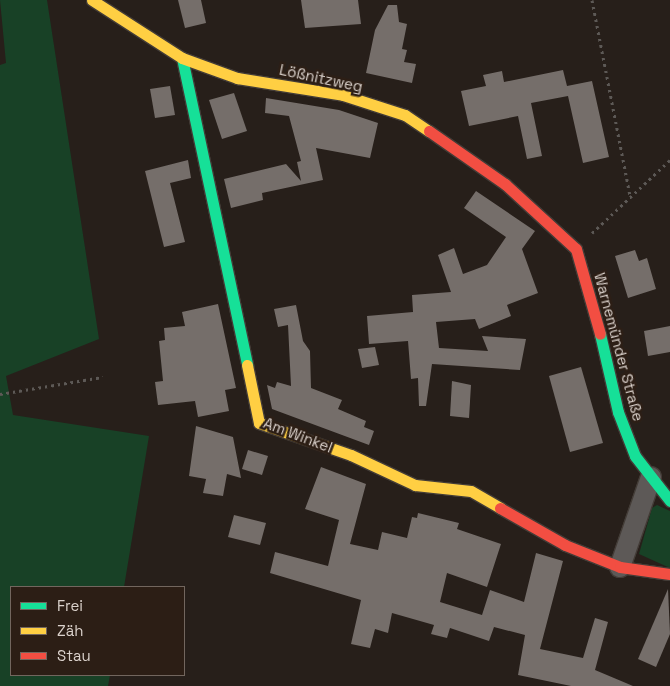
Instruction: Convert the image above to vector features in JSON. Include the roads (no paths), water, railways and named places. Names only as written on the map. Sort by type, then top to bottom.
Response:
[{"type":"street","name":"Lößnitzweg","points":[[92,0],[182,58],[237,78],[343,95],[405,116],[505,184],[576,249]]},
{"type":"street","name":"Am Winkel","points":[[182,58],[259,423],[351,455],[415,485],[471,491],[565,545],[620,567],[670,574]]},
{"type":"street","name":"Warnemünder Straße","points":[[576,249],[618,412],[635,456],[670,501]]},
{"type":"street","points":[[620,567],[651,476]]}]
